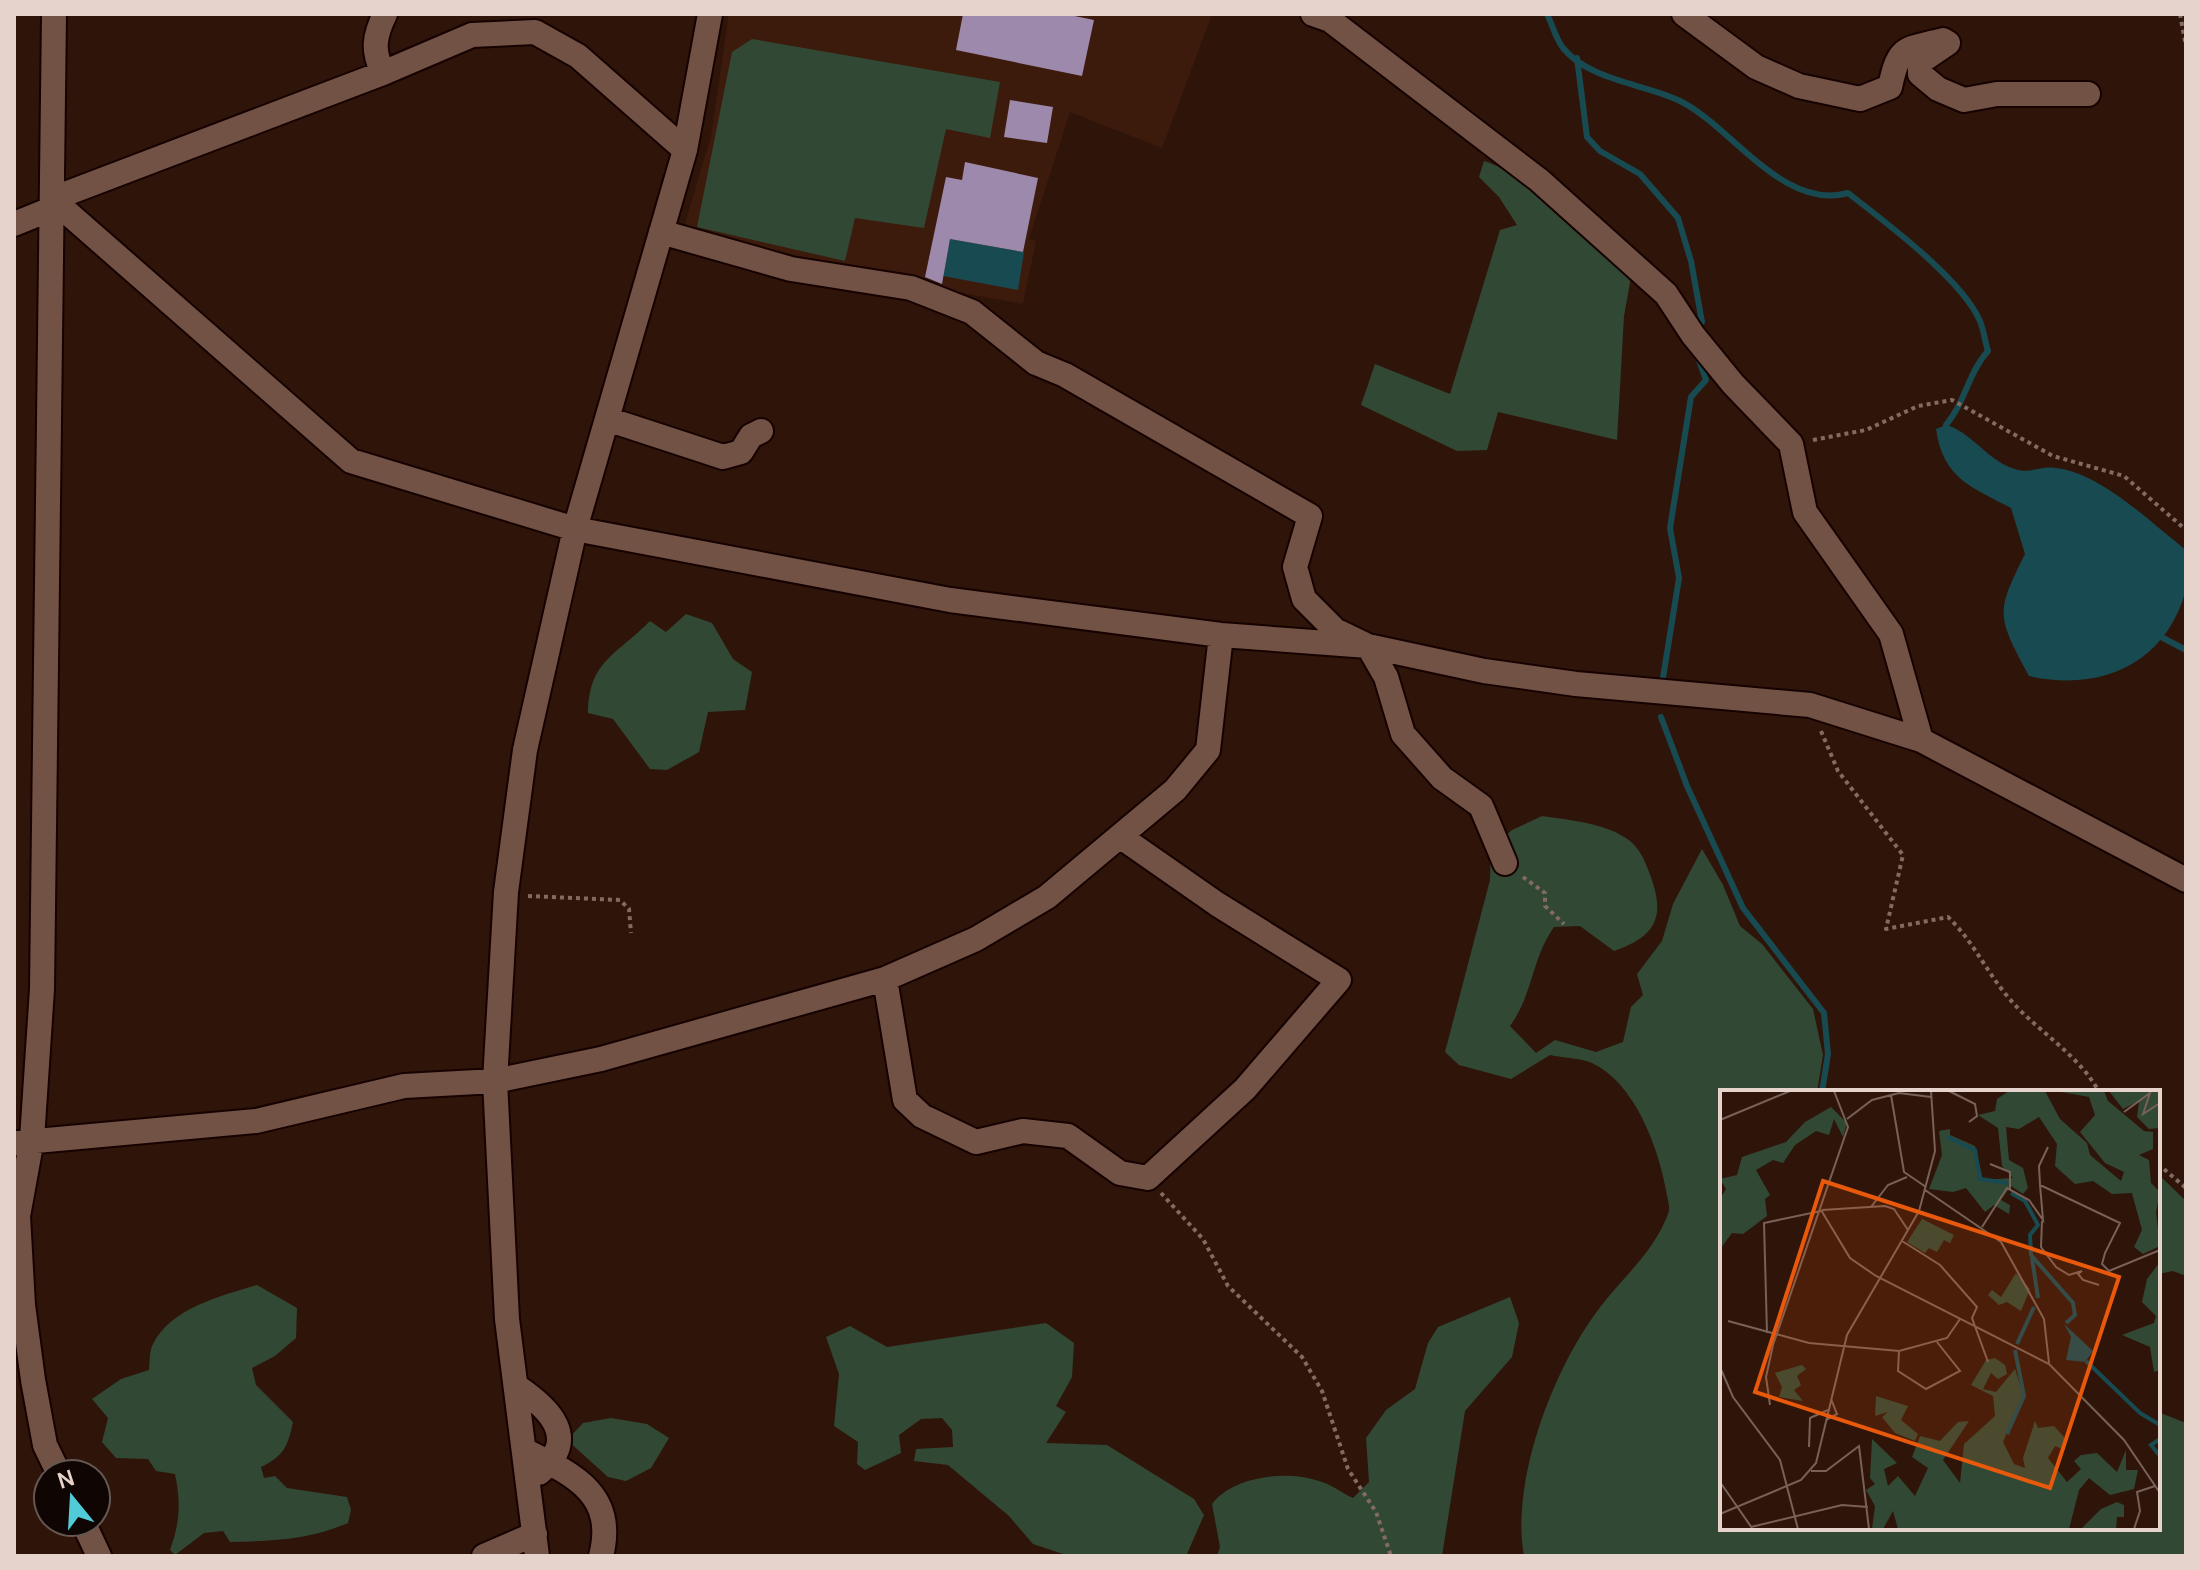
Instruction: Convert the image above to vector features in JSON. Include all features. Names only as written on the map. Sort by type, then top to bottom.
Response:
[{"type":"street","points":[[51,1458],[45,1445],[23,1305],[18,1216],[23,1141],[42,989],[54,14]]},
{"type":"street","points":[[383,73],[374,54],[375,35],[385,14]]},
{"type":"street","points":[[484,1556],[536,1545],[507,1319],[495,1081],[506,892],[525,750],[575,529],[685,150],[710,14]]},
{"type":"street","points":[[1313,14],[1330,20],[1539,180],[1666,294],[1693,335],[1733,384],[1791,444],[1805,512],[1891,634],[1921,740]]},
{"type":"street","points":[[1684,14],[1756,67],[1799,86],[1860,99],[1890,87],[1895,61],[1905,50],[1943,40],[1948,43],[1920,62],[1920,74],[1938,89],[1964,100],[1997,94],[2088,94]]},
{"type":"street","points":[[14,224],[52,204],[472,35],[535,32],[578,56],[685,150]]},
{"type":"street","points":[[52,204],[351,461],[575,529],[950,600],[1221,635],[1368,646],[1484,671],[1576,684],[1810,705],[1921,740],[2186,880]]},
{"type":"street","points":[[661,232],[791,269],[911,288],[972,312],[1036,363],[1065,375],[1310,516],[1295,567],[1304,599],[1335,630],[1368,646],[1386,677],[1403,734],[1442,778],[1481,806],[1505,863]]},
{"type":"street","points":[[607,419],[723,457],[741,452],[751,436],[761,431]]},
{"type":"street","points":[[23,1141],[256,1121],[404,1086],[495,1081],[601,1059],[885,979],[976,939],[1047,897],[1175,790],[1208,750],[1221,635]]},
{"type":"street","points":[[885,979],[905,1100],[922,1116],[976,1142],[1023,1131],[1068,1136],[1120,1173],[1148,1178],[1245,1089],[1339,980],[1217,904],[1121,837]]},
{"type":"street","points":[[516,1386],[549,1411],[559,1443],[550,1463],[528,1482]]},
{"type":"street","points":[[524,1450],[550,1463],[595,1494],[602,1513],[605,1538],[601,1556]]},
{"type":"path","points":[[2180,14],[2186,47]]},
{"type":"path","points":[[1791,444],[1866,430],[1918,406],[1952,400],[2053,456],[2124,476],[2186,530]]},
{"type":"path","points":[[1810,705],[1838,771],[1903,855],[1886,929],[1948,917],[1964,932],[2008,998],[2079,1065],[2098,1090]]},
{"type":"path","points":[[1505,863],[1545,893],[1545,906],[1564,924]]},
{"type":"path","points":[[519,895],[620,900],[629,909],[631,933]]},
{"type":"path","points":[[2160,1166],[2186,1188]]},
{"type":"path","points":[[1148,1178],[1203,1239],[1228,1286],[1302,1357],[1322,1391],[1348,1469],[1376,1512],[1391,1556]]},
{"type":"shaded area","points":[[729,14],[1212,14],[1162,148],[1070,112],[1029,239],[1036,241],[1023,304],[868,276],[683,231],[711,136]]},
{"type":"green space","points":[[752,39],[1000,82],[990,138],[946,129],[924,228],[855,218],[845,261],[697,227],[732,52]]},
{"type":"green space","points":[[1484,161],[1504,169],[1543,195],[1631,277],[1624,316],[1617,440],[1498,412],[1487,450],[1457,451],[1361,405],[1375,364],[1450,394],[1500,230],[1517,225],[1499,197],[1479,177]]},
{"type":"green space","points":[[686,614],[712,623],[733,659],[752,672],[745,710],[708,712],[699,752],[667,770],[650,769],[613,719],[588,713],[593,681],[607,660],[650,621],[666,632]]},
{"type":"green space","points":[[1542,816],[1599,826],[1621,835],[1639,851],[1657,900],[1657,912],[1649,931],[1614,951],[1580,926],[1554,927],[1546,939],[1524,1001],[1510,1026],[1536,1053],[1555,1040],[1596,1052],[1623,1042],[1631,1007],[1643,995],[1637,974],[1662,941],[1673,904],[1702,849],[1723,885],[1740,926],[1762,944],[1813,1009],[1823,1055],[1817,1090],[1720,1090],[1720,1530],[2160,1530],[2160,1413],[2186,1423],[2186,1556],[1524,1556],[1521,1526],[1524,1494],[1530,1460],[1552,1392],[1584,1331],[1647,1252],[1662,1228],[1669,1208],[1657,1155],[1642,1118],[1621,1085],[1607,1072],[1587,1061],[1550,1055],[1511,1079],[1459,1065],[1445,1052],[1490,880],[1491,848],[1512,830]]},
{"type":"green space","points":[[2160,1176],[2186,1201],[2186,1276],[2173,1271],[2160,1274]]},
{"type":"green space","points":[[257,1285],[297,1308],[296,1338],[275,1356],[252,1368],[256,1385],[293,1422],[284,1449],[261,1467],[264,1478],[275,1476],[287,1488],[347,1497],[351,1510],[348,1523],[319,1533],[275,1540],[230,1542],[223,1531],[204,1533],[175,1555],[170,1550],[178,1512],[175,1474],[156,1471],[148,1459],[116,1458],[102,1442],[108,1418],[92,1399],[121,1379],[149,1370],[153,1344],[161,1332],[184,1312]]},
{"type":"green space","points":[[1510,1297],[1519,1323],[1512,1357],[1465,1411],[1442,1556],[1217,1556],[1220,1547],[1212,1504],[1233,1487],[1261,1478],[1291,1476],[1323,1482],[1353,1498],[1369,1482],[1366,1438],[1386,1410],[1415,1389],[1428,1343],[1438,1327]]},
{"type":"green space","points":[[1046,1323],[1074,1343],[1072,1377],[1056,1406],[1066,1412],[1046,1443],[1107,1445],[1194,1499],[1204,1515],[1187,1554],[1069,1556],[1033,1544],[1009,1516],[948,1465],[914,1461],[916,1449],[953,1447],[952,1430],[942,1418],[921,1419],[899,1435],[901,1453],[865,1470],[857,1464],[858,1442],[834,1426],[839,1374],[826,1337],[850,1326],[887,1347]]},
{"type":"green space","points":[[611,1418],[647,1424],[669,1438],[651,1468],[626,1481],[608,1477],[567,1440],[583,1423]]},
{"type":"water","points":[[950,239],[1024,252],[1018,290],[943,276]]},
{"type":"water","points":[[1946,425],[1962,433],[1999,462],[2015,469],[2056,468],[2090,479],[2125,501],[2186,550],[2185,593],[2162,639],[2145,655],[2125,668],[2104,676],[2055,680],[2029,676],[2011,640],[2004,615],[2008,590],[2025,554],[2011,508],[1972,487],[1953,470],[1945,459],[1936,429]]},
{"type":"building","points":[[963,14],[1065,14],[1094,20],[1082,76],[956,50]]},
{"type":"building","points":[[1010,100],[1053,107],[1047,143],[1004,137]]},
{"type":"building","points":[[965,162],[1038,178],[1023,252],[950,239],[942,284],[925,277],[946,177],[962,180]]},
{"type":"waterway","points":[[1547,14],[1563,48],[1574,59],[1603,75],[1680,101],[1719,128],[1759,163],[1802,190],[1824,195],[1848,193],[1901,235],[1957,287],[1980,321],[1988,351],[1946,425]]},
{"type":"waterway","points":[[1577,58],[1587,137],[1600,151],[1640,174],[1678,218],[1691,261],[1702,322]]},
{"type":"waterway","points":[[1662,684],[1679,578],[1670,528],[1691,397],[1706,380],[1697,355]]},
{"type":"waterway","points":[[2163,638],[2186,650]]},
{"type":"waterway","points":[[1661,717],[1687,786],[1743,908],[1824,1013],[1828,1054],[1822,1090]]}]
